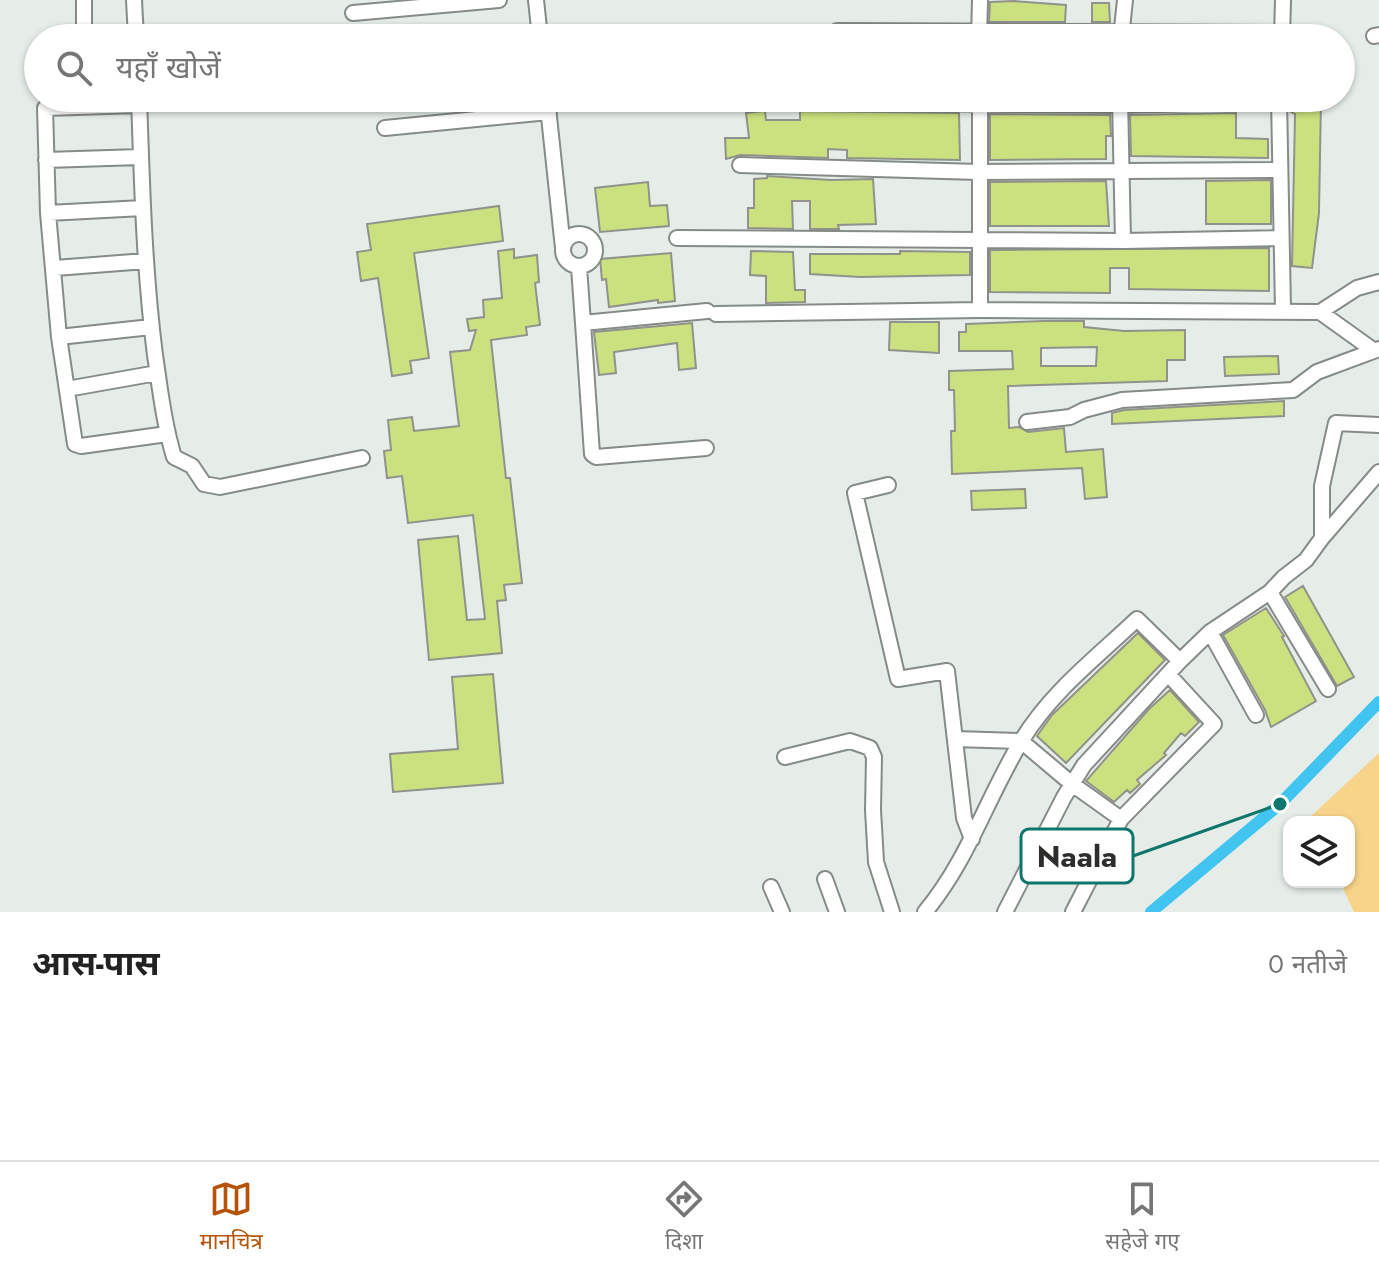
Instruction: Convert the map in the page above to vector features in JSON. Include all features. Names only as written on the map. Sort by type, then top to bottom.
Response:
[{"type":"street","points":[[84,0],[84,24]]},
{"type":"street","points":[[134,0],[135,24]]},
{"type":"street","points":[[353,13],[499,0]]},
{"type":"street","points":[[536,0],[539,24]]},
{"type":"street","points":[[979,24],[980,0]]},
{"type":"street","points":[[1123,24],[1125,0]]},
{"type":"street","points":[[1282,24],[1283,0]]},
{"type":"street","points":[[45,112],[48,213],[59,337],[75,444],[81,446],[167,434]]},
{"type":"street","points":[[139,112],[151,327],[167,434],[174,457],[192,466],[204,484],[220,487],[362,458]]},
{"type":"street","points":[[385,128],[498,112]]},
{"type":"street","points":[[549,112],[565,259],[579,267]]},
{"type":"street","points":[[980,112],[980,310]]},
{"type":"street","points":[[1120,112],[1123,241]]},
{"type":"street","points":[[1279,112],[1283,310]]},
{"type":"street","points":[[46,160],[140,157]]},
{"type":"street","points":[[740,165],[979,172],[1280,170]]},
{"type":"street","points":[[48,213],[143,208]]},
{"type":"street","points":[[563,248],[572,235],[583,235],[592,240],[595,250],[592,260],[579,267]]},
{"type":"street","points":[[677,238],[1123,241],[1280,238]]},
{"type":"street","points":[[55,268],[146,261]]},
{"type":"street","points":[[579,267],[592,454],[596,457],[706,448]]},
{"type":"street","points":[[1320,312],[1357,288],[1379,282]]},
{"type":"street","points":[[583,323],[711,313],[1283,310],[1320,312],[1376,349]]},
{"type":"street","points":[[59,337],[151,327]]},
{"type":"street","points":[[1027,422],[1070,417],[1122,400],[1293,390],[1317,372],[1376,349]]},
{"type":"street","points":[[67,389],[157,373]]},
{"type":"street","points":[[1322,538],[1322,486],[1336,423],[1379,425]]},
{"type":"street","points":[[1005,912],[1084,765],[1210,632],[1270,592],[1306,560],[1379,472]]},
{"type":"street","points":[[888,485],[855,493],[898,679],[947,671],[964,818],[972,839]]},
{"type":"street","points":[[1270,592],[1328,689]]},
{"type":"street","points":[[925,912],[962,861],[1021,741],[1047,704],[1137,619],[1180,661]]},
{"type":"street","points":[[1210,632],[1256,715]]},
{"type":"street","points":[[1073,912],[1121,819],[1214,724],[1168,674]]},
{"type":"street","points":[[956,739],[1021,741],[1072,784],[1121,819]]},
{"type":"street","points":[[785,757],[850,741],[870,748],[874,757],[876,862],[892,912]]},
{"type":"street","points":[[825,879],[837,912]]},
{"type":"street","points":[[771,887],[782,912]]},
{"type":"shaded area","points":[[1379,753],[1379,912],[1354,912],[1343,888],[1355,888],[1355,816],[1311,816]]},
{"type":"building","points":[[990,2],[1066,5],[1065,22],[989,22]]},
{"type":"building","points":[[1092,3],[1109,3],[1110,22],[1092,22]]},
{"type":"building","points":[[765,112],[766,120],[800,120],[800,112],[959,113],[960,160],[847,158],[847,150],[828,149],[828,158],[740,155],[726,159],[725,138],[749,138],[746,113]]},
{"type":"building","points":[[1291,112],[1321,112],[1319,213],[1312,268],[1292,266],[1295,114]]},
{"type":"building","points":[[1236,113],[1236,138],[1268,139],[1268,158],[1131,156],[1130,115]]},
{"type":"building","points":[[990,114],[1110,115],[1111,136],[1106,136],[1106,159],[990,160]]},
{"type":"building","points":[[767,176],[873,179],[876,224],[810,229],[810,201],[792,201],[793,229],[748,228],[748,208],[754,208],[754,179]]},
{"type":"building","points":[[1271,180],[1271,224],[1206,224],[1206,181]]},
{"type":"building","points":[[1106,181],[1109,226],[990,226],[990,182]]},
{"type":"building","points":[[648,182],[650,206],[667,205],[669,226],[600,232],[595,188]]},
{"type":"building","points":[[499,206],[503,241],[414,253],[429,358],[410,361],[412,373],[392,376],[378,278],[361,281],[357,252],[371,250],[367,224]]},
{"type":"building","points":[[1269,248],[1269,291],[1129,289],[1129,268],[1110,268],[1110,293],[990,292],[990,250]]},
{"type":"building","points":[[514,249],[514,258],[537,255],[539,282],[535,283],[540,325],[526,327],[527,335],[491,340],[506,478],[510,478],[522,583],[504,585],[506,600],[497,601],[502,653],[429,660],[418,540],[458,536],[467,620],[485,619],[473,515],[408,523],[402,476],[387,478],[384,451],[391,450],[388,420],[412,417],[414,431],[459,426],[450,352],[470,350],[476,330],[469,331],[467,319],[484,317],[483,300],[502,298],[498,251]]},
{"type":"building","points":[[751,251],[793,252],[795,290],[805,290],[805,302],[766,303],[766,276],[750,275]]},
{"type":"building","points":[[900,251],[970,252],[970,275],[860,277],[810,274],[810,254],[900,254]]},
{"type":"building","points":[[671,253],[675,301],[658,303],[658,300],[609,307],[600,259]]},
{"type":"building","points":[[1084,321],[1084,327],[1124,331],[1185,330],[1185,360],[1167,360],[1167,381],[1008,386],[1009,428],[1019,427],[1028,432],[1064,428],[1066,452],[1103,449],[1107,497],[1085,499],[1082,468],[952,474],[954,390],[949,390],[949,371],[1013,369],[1012,351],[959,351],[959,332],[966,332],[966,324]],"holes":[[[1097,347],[1096,366],[1041,366],[1041,348]]]},
{"type":"building","points":[[890,322],[939,322],[939,353],[889,350]]},
{"type":"building","points":[[692,323],[696,368],[679,370],[677,343],[614,352],[616,373],[599,375],[594,332]]},
{"type":"building","points":[[1278,356],[1279,374],[1225,376],[1224,357]]},
{"type":"building","points":[[1284,401],[1284,416],[1112,424],[1112,413],[1124,410]]},
{"type":"building","points":[[1025,489],[1026,508],[972,510],[971,491]]},
{"type":"building","points":[[1303,586],[1354,677],[1337,686],[1285,597]]},
{"type":"building","points":[[1266,608],[1284,636],[1316,701],[1271,727],[1265,710],[1223,635]]},
{"type":"building","points":[[1138,633],[1165,660],[1066,763],[1037,736],[1052,715]]},
{"type":"building","points":[[493,674],[503,783],[393,792],[390,754],[458,749],[452,677]]},
{"type":"building","points":[[1170,690],[1199,722],[1185,736],[1181,733],[1164,753],[1166,755],[1137,780],[1140,784],[1130,793],[1127,790],[1114,802],[1086,781],[1149,709]]},
{"type":"waterway","points":[[1151,912],[1280,804],[1379,702]]},
{"type":"place","name":"Naala","points":[[1280,804]]}]
